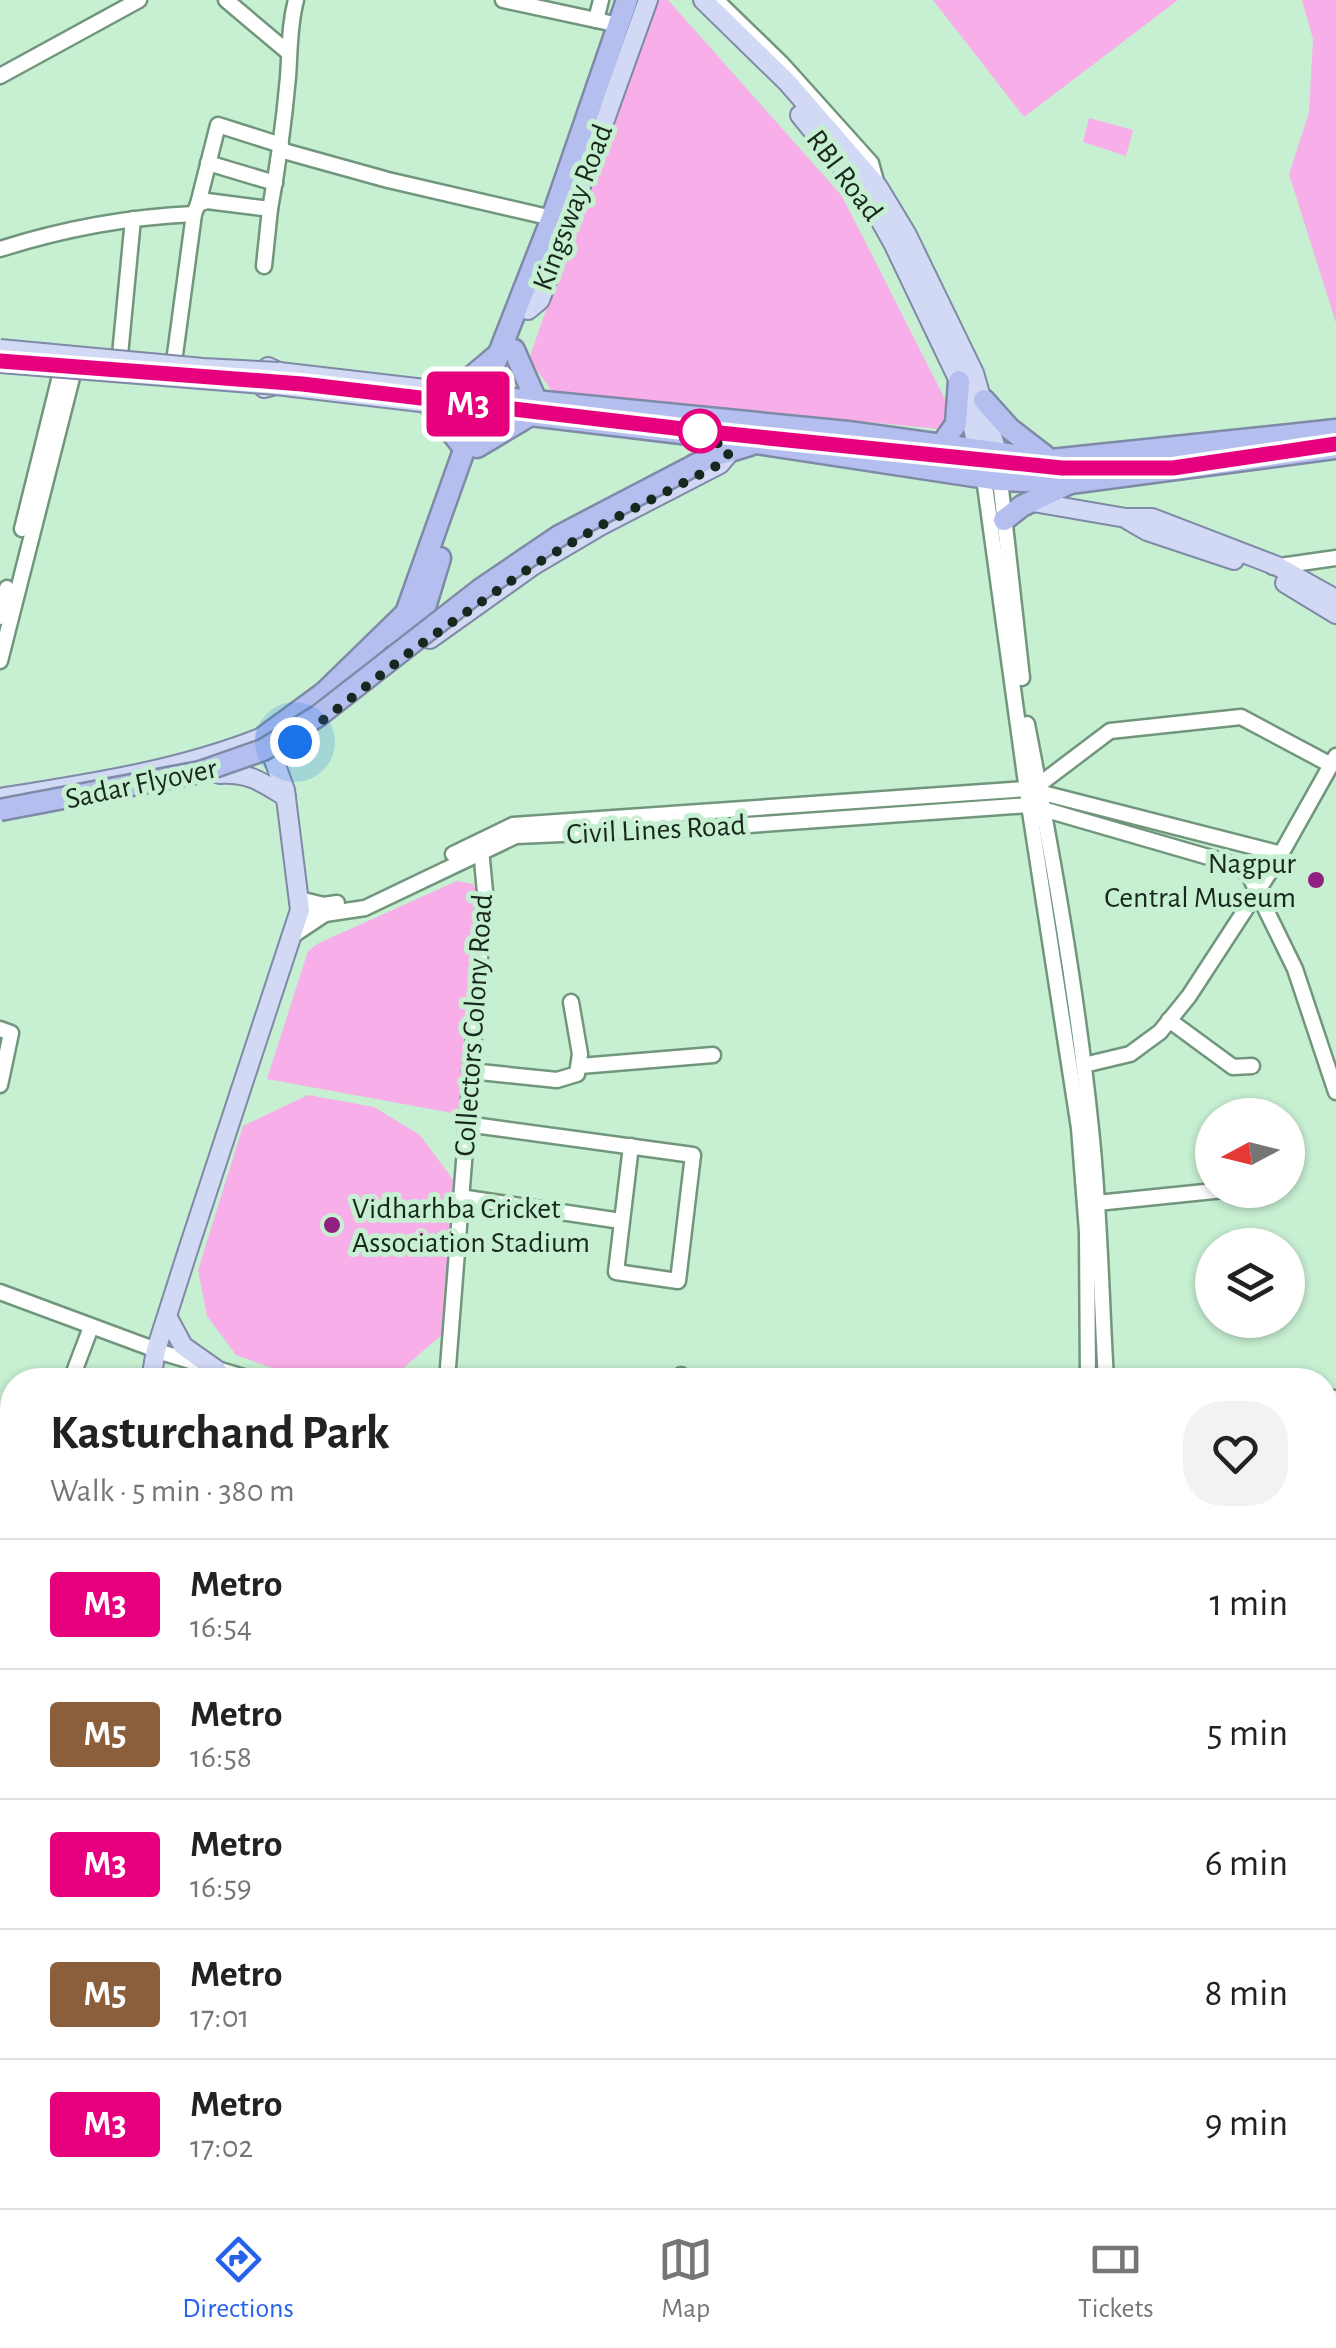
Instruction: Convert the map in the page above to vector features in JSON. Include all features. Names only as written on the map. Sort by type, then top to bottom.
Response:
[{"type":"highway","points":[[627,0],[507,351],[470,379],[429,396],[470,448],[532,407],[739,444],[992,479],[1070,484],[1336,448]]},
{"type":"highway","points":[[531,302],[637,0]]},
{"type":"highway","name":"Kingsway Road","points":[[422,594],[470,448],[507,351],[531,302]]},
{"type":"highway","points":[[507,351],[532,407]]},
{"type":"highway","points":[[941,445],[956,424],[959,381]]},
{"type":"highway","points":[[984,400],[1010,429],[1051,460]]},
{"type":"highway","points":[[487,403],[737,420],[1051,460],[1336,430]]},
{"type":"highway","points":[[737,420],[739,444]]},
{"type":"highway","name":"Sadar Flyover","points":[[0,804],[200,772],[264,750],[318,716],[481,589],[559,536],[692,461],[739,444]]},
{"type":"highway","points":[[1004,520],[1070,484]]},
{"type":"highway","points":[[360,693],[375,658],[422,617],[422,594]]},
{"type":"highway","points":[[269,745],[422,594]]},
{"type":"main road","name":"Kingsway Road","points":[[531,302],[540,300],[648,0]]},
{"type":"main road","name":"RBI Road","points":[[688,0],[766,74],[870,200],[959,381],[987,451]]},
{"type":"main road","points":[[703,0],[776,72],[864,170],[907,234],[984,400],[992,479]]},
{"type":"main road","points":[[0,346],[120,354],[174,362],[263,365],[277,378]]},
{"type":"main road","points":[[0,346],[487,403]]},
{"type":"main road","points":[[0,366],[277,378]]},
{"type":"main road","points":[[0,366],[260,390],[277,378]]},
{"type":"main road","points":[[0,804],[174,764],[295,742],[414,649],[534,565],[720,464],[739,444]]},
{"type":"main road","points":[[1033,502],[1126,518],[1147,531],[1270,568],[1336,598]]},
{"type":"main road","points":[[1270,568],[1336,614]]},
{"type":"main road","points":[[219,774],[269,745]]},
{"type":"main road","points":[[156,1368],[166,1325],[300,905],[286,797],[269,745]]},
{"type":"main road","points":[[0,818],[242,772],[286,797]]},
{"type":"main road","points":[[166,1325],[207,1368]]},
{"type":"main road","points":[[161,1355],[162,1368]]},
{"type":"street","points":[[226,0],[289,54]]},
{"type":"street","points":[[264,266],[280,148],[289,28],[296,0]]},
{"type":"street","points":[[503,0],[619,25]]},
{"type":"street","points":[[596,20],[601,0]]},
{"type":"street","points":[[716,0],[782,64],[871,163],[878,187]]},
{"type":"street","points":[[0,76],[130,2]]},
{"type":"street","points":[[174,362],[196,209],[218,125],[388,180],[552,218]]},
{"type":"street","points":[[208,162],[275,183]]},
{"type":"street","points":[[0,249],[52,232],[196,209],[207,201],[270,209]]},
{"type":"street","points":[[120,354],[133,219]]},
{"type":"street","points":[[0,617],[72,351]]},
{"type":"street","points":[[0,661],[66,374]]},
{"type":"street","points":[[992,479],[1004,520],[1079,1128],[1087,1232],[1088,1368]]},
{"type":"street","points":[[992,479],[1036,796],[1084,1065],[1098,1203],[1106,1368]]},
{"type":"street","points":[[1270,568],[1336,558]]},
{"type":"street","points":[[1036,796],[1110,730],[1241,717],[1334,760],[1282,854],[1169,1020],[1151,1040],[1130,1054],[1084,1065]]},
{"type":"street","points":[[1036,796],[1236,864],[1249,875],[1295,969],[1332,1067],[1336,1092]]},
{"type":"street","points":[[300,905],[324,909],[358,900],[514,825],[1036,796],[1282,854]]},
{"type":"street","name":"Civil Lines Road","points":[[324,909],[365,908],[516,836],[720,827],[1036,796]]},
{"type":"street","name":"Collectors Colony Road","points":[[448,1368],[485,892],[481,850]]},
{"type":"street","points":[[296,874],[324,909]]},
{"type":"street","points":[[292,936],[324,909]]},
{"type":"street","points":[[470,1071],[557,1080],[577,1074],[580,1066],[571,1002]]},
{"type":"street","points":[[1169,1020],[1233,1067],[1252,1066]]},
{"type":"street","points":[[0,1029],[12,1032],[0,1085]]},
{"type":"street","points":[[580,1066],[713,1054]]},
{"type":"street","points":[[466,1124],[692,1154],[678,1281],[616,1272],[631,1146]]},
{"type":"street","points":[[1098,1203],[1195,1193]]},
{"type":"street","points":[[460,1196],[621,1221]]},
{"type":"street","points":[[0,1296],[194,1368]]},
{"type":"street","points":[[75,1368],[90,1330]]},
{"type":"shaded area","points":[[653,0],[668,0],[842,196],[951,411],[939,429],[552,391],[529,359]]},
{"type":"shaded area","points":[[933,0],[1178,0],[1024,117]]},
{"type":"shaded area","points":[[1302,0],[1336,0],[1336,323],[1289,174],[1309,113],[1313,39]]},
{"type":"shaded area","points":[[1089,118],[1133,130],[1126,156],[1083,142]]},
{"type":"shaded area","points":[[457,881],[473,884],[478,894],[458,1114],[267,1079],[308,951]]},
{"type":"shaded area","name":"Vidharhba Cricket Association Stadium","points":[[308,1095],[374,1107],[420,1135],[454,1181],[445,1332],[403,1368],[272,1368],[236,1355],[207,1316],[198,1270],[243,1126]]},
{"type":"railway","points":[[0,361],[302,384],[1062,468],[1166,465],[1336,444]]},
{"type":"metro line","name":"M3","points":[[0,361],[302,384],[1062,468],[1173,468],[1336,444]]},
{"type":"place","name":"Nagpur Central Museum","points":[[1316,880]]},
{"type":"place","name":"Vidharhba Cricket Association Stadium","points":[[332,1225]]},
{"type":"route","points":[[295,742],[414,649],[534,565],[720,464],[730,452],[700,431]]}]
